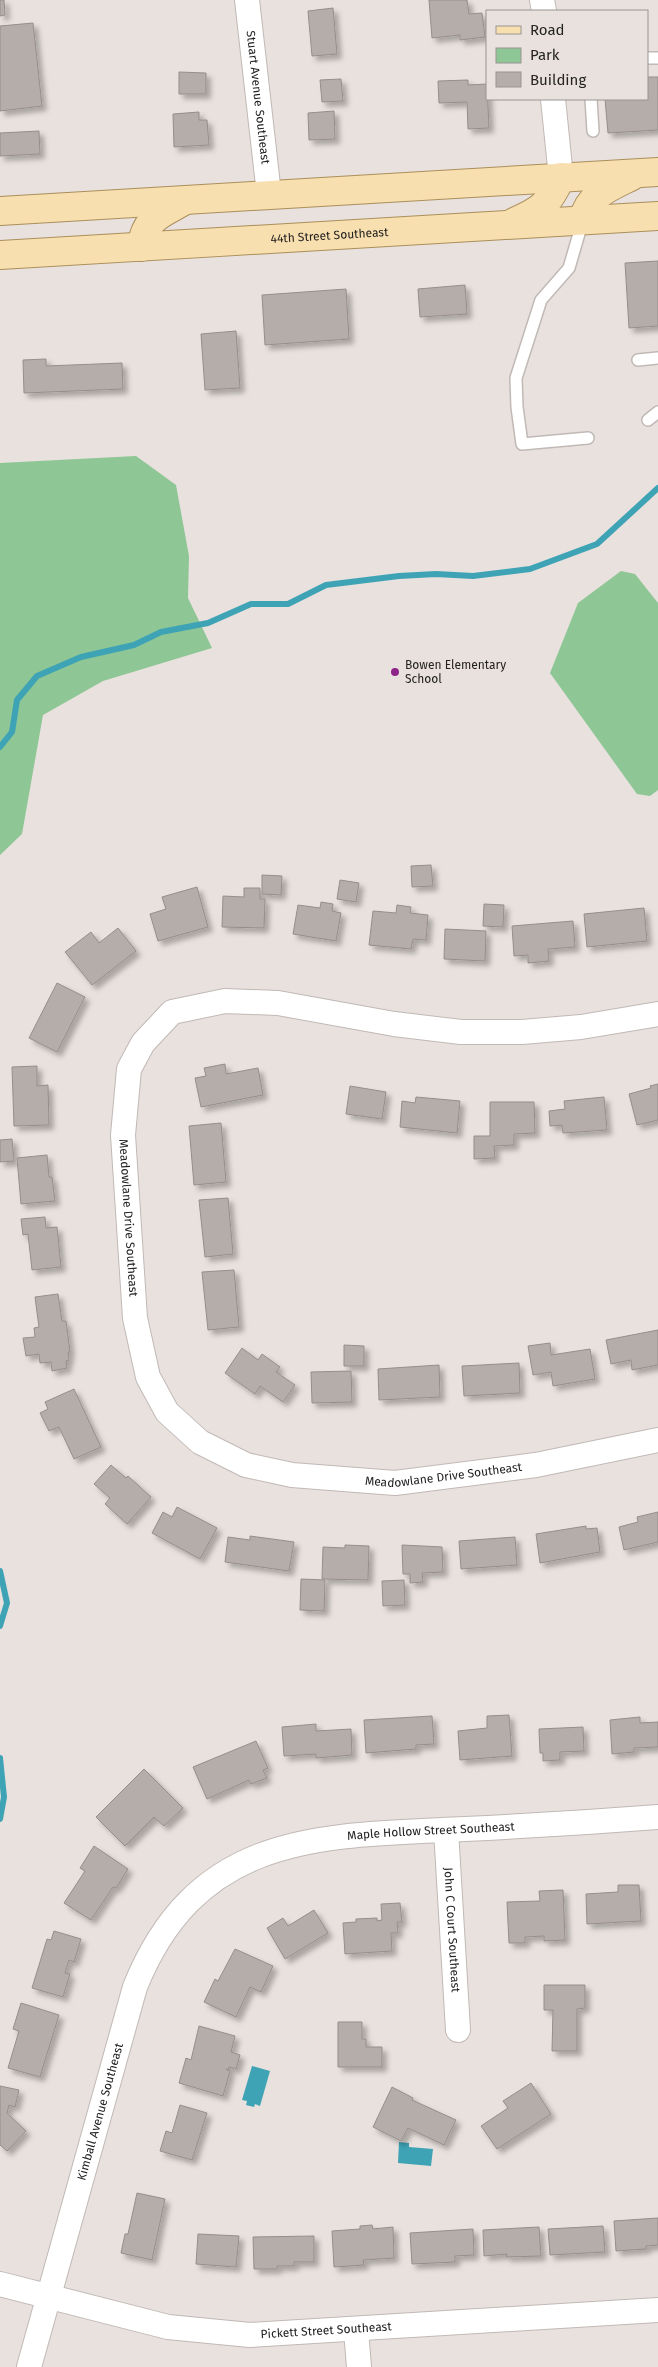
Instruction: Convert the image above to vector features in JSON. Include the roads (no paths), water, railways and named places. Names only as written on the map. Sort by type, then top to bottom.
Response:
[{"type":"main road","points":[[0,211],[648,172]]},
{"type":"main road","points":[[583,220],[586,208],[599,194],[648,172]]},
{"type":"main road","points":[[508,225],[536,213],[551,198],[561,177]]},
{"type":"main road","points":[[141,247],[144,232],[154,219],[188,199]]},
{"type":"main road","name":"44th Street Southeast","points":[[0,256],[658,216]]},
{"type":"street","name":"Stuart Avenue Southeast","points":[[248,0],[269,194]]},
{"type":"street","points":[[553,100],[561,177]]},
{"type":"street","name":"Meadowlane Drive Southeast","points":[[658,1014],[581,1027],[513,1032],[461,1032],[394,1024],[278,1003],[225,1001],[172,1012],[143,1043],[129,1070],[123,1135],[135,1318],[148,1377],[167,1412],[200,1442],[246,1465],[292,1476],[394,1483],[536,1465],[658,1440]]},
{"type":"street","name":"Maple Hollow Street Southeast","points":[[214,1880],[239,1864],[266,1853],[310,1840],[362,1834],[658,1817]]},
{"type":"street","name":"John C Court Southeast","points":[[446,1830],[458,2030]]},
{"type":"street","name":"Kimball Avenue Southeast","points":[[29,2367],[96,2122],[142,1970],[175,1916],[214,1880]]},
{"type":"street","name":"Pickett Street Southeast","points":[[0,2284],[168,2327],[250,2335],[658,2310]]},
{"type":"street","points":[[356,2330],[359,2367]]},
{"type":"lane","points":[[591,100],[594,131]]},
{"type":"lane","points":[[583,220],[569,268],[541,300],[516,378],[517,407],[522,444],[588,438]]},
{"type":"lane","points":[[638,360],[658,358]]},
{"type":"lane","points":[[648,420],[658,412]]},
{"type":"water","points":[[252,2066],[270,2071],[260,2106],[255,2104],[254,2107],[246,2105],[247,2101],[242,2100]]},
{"type":"water","points":[[399,2142],[409,2143],[409,2147],[433,2149],[431,2166],[398,2163]]},
{"type":"waterway","points":[[0,747],[12,732],[17,700],[37,676],[81,657],[134,645],[161,632],[208,623],[251,604],[288,604],[326,585],[399,576],[436,574],[473,576],[530,569],[597,544],[658,488]]},
{"type":"waterway","points":[[0,1571],[7,1603],[0,1626]]},
{"type":"waterway","points":[[0,1758],[4,1797],[0,1819]]},
{"type":"place","name":"Bowen Elementary School","points":[[395,672]]}]
